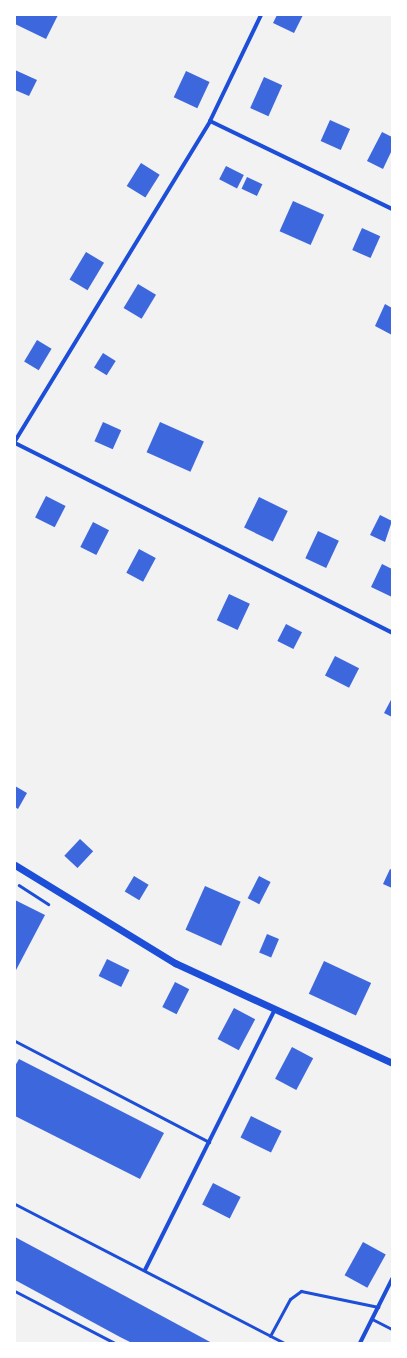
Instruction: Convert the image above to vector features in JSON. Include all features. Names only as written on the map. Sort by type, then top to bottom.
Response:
[{"type":"street","points":[[261,15],[210,121],[15,442],[392,633]]},
{"type":"street","points":[[210,121],[392,209]]},
{"type":"street","points":[[15,865],[175,963],[392,1063]]},
{"type":"street","points":[[145,1270],[275,1009]]},
{"type":"street","points":[[360,1343],[392,1279]]},
{"type":"lane","points":[[15,1041],[209,1142]]},
{"type":"lane","points":[[15,1204],[284,1343]]},
{"type":"lane","points":[[270,1336],[290,1299],[301,1291],[378,1307]]},
{"type":"lane","points":[[372,1319],[392,1329]]},
{"type":"path","points":[[15,1291],[115,1343]]},
{"type":"building","points":[[15,15],[58,15],[46,39],[15,24]]},
{"type":"building","points":[[277,15],[303,15],[294,33],[273,23]]},
{"type":"building","points":[[15,70],[37,80],[29,96],[15,90]]},
{"type":"building","points":[[186,71],[210,82],[197,108],[174,97]]},
{"type":"building","points":[[264,77],[282,85],[268,116],[250,108]]},
{"type":"building","points":[[330,120],[350,129],[341,150],[321,141]]},
{"type":"building","points":[[382,132],[392,137],[392,150],[383,169],[367,161]]},
{"type":"building","points":[[141,163],[160,175],[145,198],[127,186]]},
{"type":"building","points":[[226,166],[244,175],[237,188],[219,179]]},
{"type":"building","points":[[247,177],[262,184],[257,196],[242,189]]},
{"type":"building","points":[[293,201],[324,215],[311,245],[280,231]]},
{"type":"building","points":[[362,228],[380,236],[371,258],[352,250]]},
{"type":"building","points":[[86,252],[104,263],[88,290],[70,279]]},
{"type":"building","points":[[138,284],[156,295],[142,319],[124,308]]},
{"type":"building","points":[[385,304],[392,308],[392,335],[375,326]]},
{"type":"building","points":[[37,340],[52,349],[39,370],[24,361]]},
{"type":"building","points":[[103,353],[116,361],[107,375],[94,367]]},
{"type":"building","points":[[103,422],[121,430],[113,449],[94,441]]},
{"type":"building","points":[[160,422],[204,442],[190,472],[147,452]]},
{"type":"building","points":[[46,496],[66,506],[55,527],[35,517]]},
{"type":"building","points":[[259,497],[288,511],[273,542],[244,528]]},
{"type":"building","points":[[380,515],[392,521],[385,542],[370,535]]},
{"type":"building","points":[[93,522],[109,530],[96,555],[80,547]]},
{"type":"building","points":[[318,531],[339,541],[326,568],[305,558]]},
{"type":"building","points":[[139,549],[156,558],[143,582],[126,573]]},
{"type":"building","points":[[382,564],[392,569],[392,597],[371,587]]},
{"type":"building","points":[[229,594],[250,604],[238,630],[217,620]]},
{"type":"building","points":[[286,624],[302,632],[293,649],[277,641]]},
{"type":"building","points":[[335,656],[359,668],[349,688],[325,676]]},
{"type":"building","points":[[392,698],[392,717],[384,713]]},
{"type":"building","points":[[15,786],[27,793],[18,809],[15,807]]},
{"type":"building","points":[[80,839],[93,851],[77,868],[64,856]]},
{"type":"building","points":[[390,869],[392,870],[392,888],[383,884]]},
{"type":"building","points":[[134,876],[149,885],[139,900],[125,891]]},
{"type":"building","points":[[259,876],[271,882],[259,904],[248,898]]},
{"type":"building","points":[[205,886],[241,902],[221,946],[185,930]]},
{"type":"building","points":[[15,900],[45,915],[15,972]]},
{"type":"building","points":[[267,934],[279,939],[271,957],[259,952]]},
{"type":"building","points":[[107,959],[129,970],[121,987],[99,976]]},
{"type":"building","points":[[324,961],[371,983],[356,1016],[309,994]]},
{"type":"building","points":[[175,982],[189,989],[177,1014],[162,1007]]},
{"type":"building","points":[[234,1008],[255,1019],[239,1050],[218,1039]]},
{"type":"building","points":[[292,1047],[313,1058],[296,1090],[275,1079]]},
{"type":"building","points":[[19,1059],[164,1133],[140,1179],[15,1116],[15,1066]]},
{"type":"building","points":[[251,1116],[282,1131],[271,1152],[240,1138]]},
{"type":"building","points":[[213,1183],[241,1197],[230,1218],[202,1204]]},
{"type":"building","points":[[15,1237],[212,1343],[132,1343],[120,1337],[15,1280]]},
{"type":"building","points":[[363,1242],[386,1255],[367,1288],[345,1275]]}]
